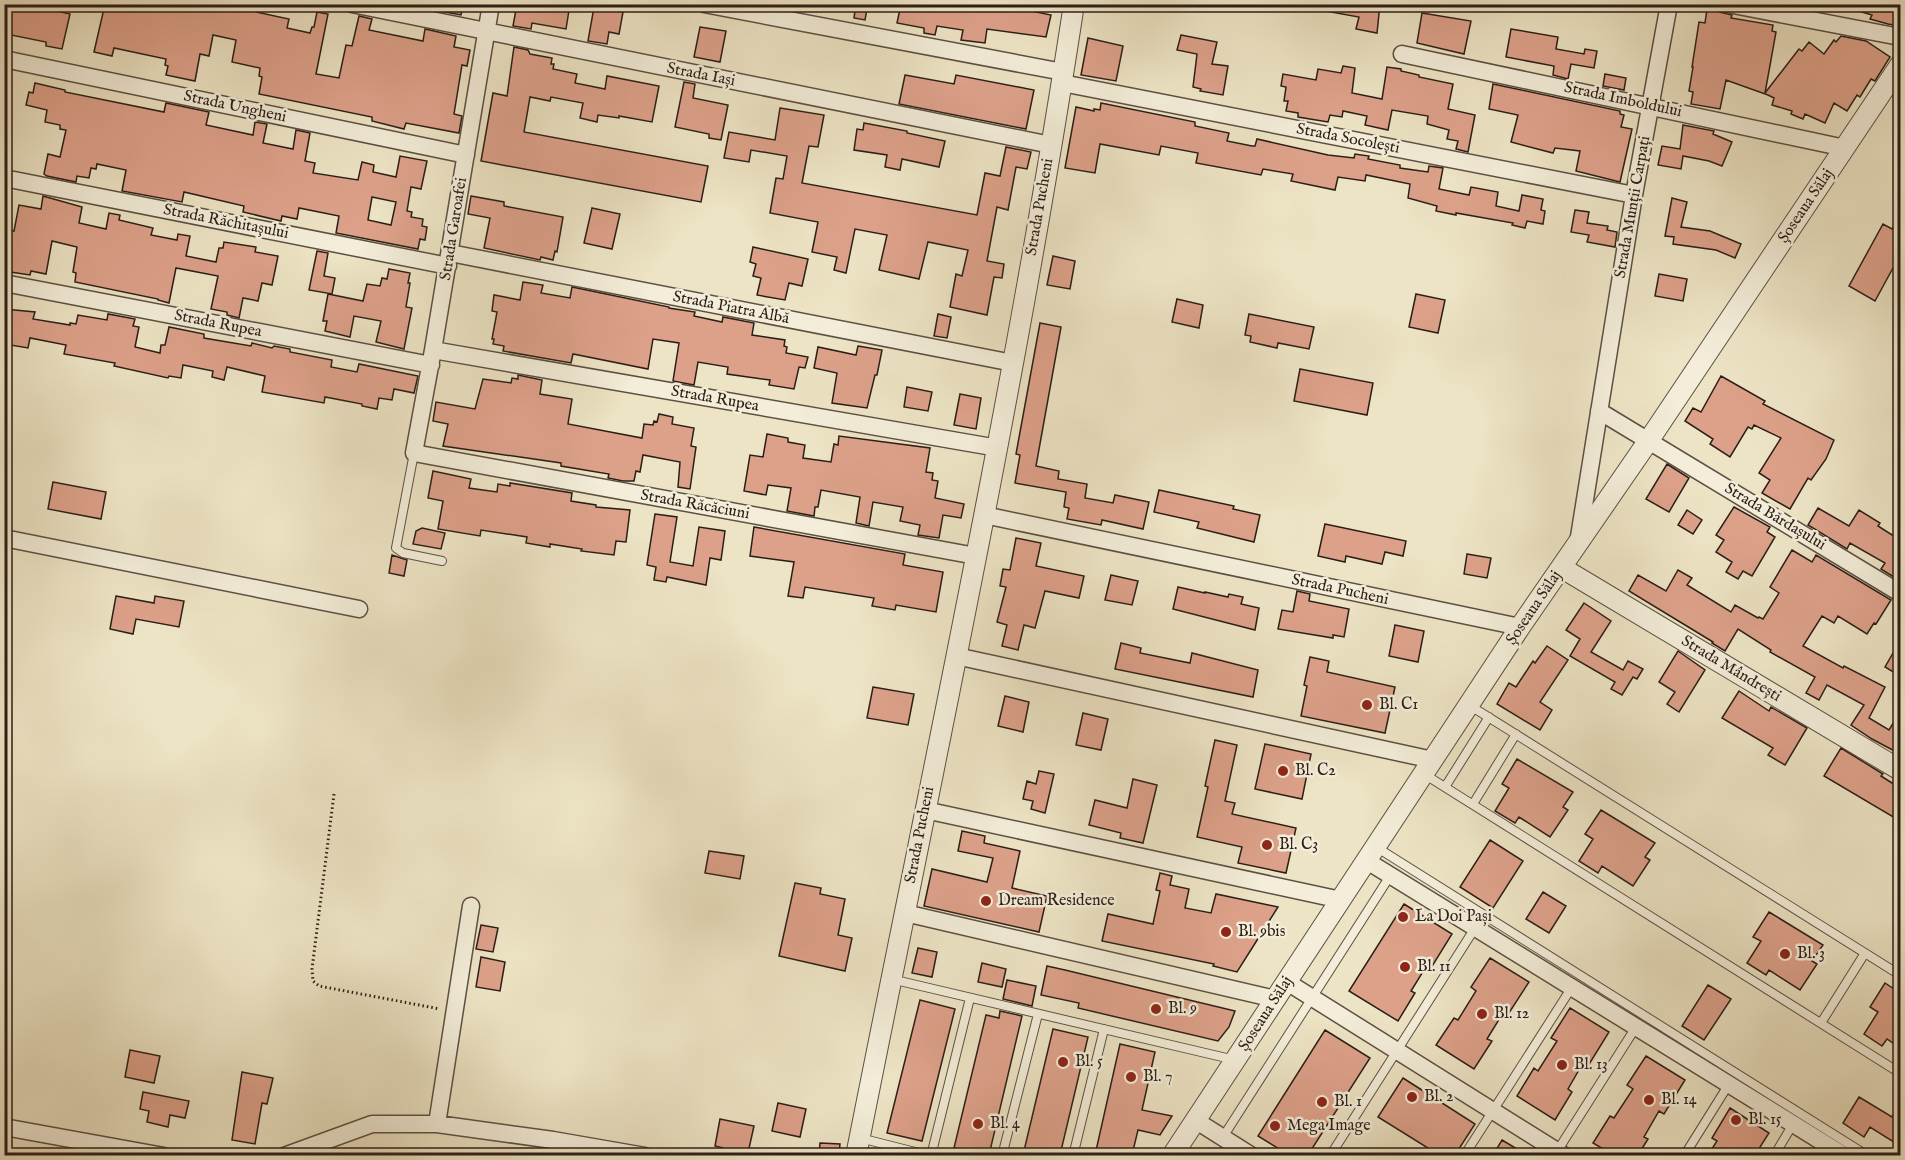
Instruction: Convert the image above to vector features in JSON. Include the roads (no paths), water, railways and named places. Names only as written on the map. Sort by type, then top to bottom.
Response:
[{"type":"street","name":"Strada Iași","points":[[352,4],[1051,145]]},
{"type":"street","name":"Strada Garoafei","points":[[414,453],[491,4]]},
{"type":"street","name":"Strada Socolești","points":[[704,4],[1634,195]]},
{"type":"street","name":"Strada Pucheni","points":[[857,1147],[998,448],[1074,4]]},
{"type":"street","name":"Strada Munții Carpați","points":[[1578,543],[1634,195],[1669,4]]},
{"type":"street","points":[[1728,4],[1900,37]]},
{"type":"street","name":"Strada Imboldului","points":[[1402,54],[1845,148]]},
{"type":"street","name":"Strada Ungheni","points":[[4,58],[466,154]]},
{"type":"street","name":"Șoseaua Sălaj","points":[[1175,1154],[1195,1120],[1520,627],[1649,440],[1900,65]]},
{"type":"street","name":"Strada Răchitașului","points":[[4,178],[449,259]]},
{"type":"street","name":"Strada Piatra Albă","points":[[449,259],[1013,363]]},
{"type":"street","name":"Strada Rupea","points":[[4,283],[432,358],[998,448]]},
{"type":"street","points":[[1599,411],[1649,440]]},
{"type":"street","name":"Strada Bărdașului","points":[[1649,440],[1900,593]]},
{"type":"street","name":"Strada Răcăciuni","points":[[414,453],[976,556]]},
{"type":"street","name":"Strada Pucheni","points":[[984,515],[1520,627]]},
{"type":"street","points":[[4,538],[359,609]]},
{"type":"street","name":"Strada Mândrești","points":[[1562,568],[1900,770]]},
{"type":"street","points":[[956,656],[1429,767]]},
{"type":"street","points":[[925,810],[1341,900]]},
{"type":"street","points":[[1371,854],[1390,876],[1845,1155]]},
{"type":"street","points":[[437,1124],[471,906]]},
{"type":"street","points":[[904,913],[1275,999]]},
{"type":"street","points":[[1287,982],[1493,1110],[1559,1154]]},
{"type":"street","points":[[1195,1120],[1252,1155]]},
{"type":"street","points":[[284,1155],[372,1124],[437,1124],[645,1155]]},
{"type":"street","points":[[4,1127],[164,1155]]},
{"type":"lane","points":[[414,453],[396,548],[403,553],[442,561]]},
{"type":"lane","points":[[1469,705],[1900,975]]},
{"type":"lane","points":[[1445,787],[1489,717]]},
{"type":"lane","points":[[1473,804],[1516,734]]},
{"type":"lane","points":[[1429,767],[1445,787],[1900,1073]]},
{"type":"lane","points":[[1371,854],[1868,1155]]},
{"type":"lane","points":[[1223,1137],[1390,876]]},
{"type":"lane","points":[[1330,1155],[1475,928]]},
{"type":"lane","points":[[1821,1023],[1865,953]]},
{"type":"lane","points":[[891,979],[1235,1060]]},
{"type":"lane","points":[[1464,1155],[1572,987]]},
{"type":"lane","points":[[857,1147],[931,1155],[970,998]]},
{"type":"lane","points":[[1002,1155],[1038,1014]]},
{"type":"lane","points":[[1559,1154],[1636,1027]]},
{"type":"lane","points":[[1073,1155],[1104,1029]]},
{"type":"lane","points":[[1684,1155],[1729,1084]]},
{"type":"lane","points":[[1773,1155],[1793,1124]]},
{"type":"place","name":"Bl. C1","points":[[1367,705]]},
{"type":"place","name":"Bl. C2","points":[[1283,771]]},
{"type":"place","name":"Bl. C3","points":[[1267,845]]},
{"type":"place","name":"Dream Residence","points":[[986,901]]},
{"type":"place","name":"La Doi Pași","points":[[1403,917]]},
{"type":"place","name":"Bl. 9bis","points":[[1226,932]]},
{"type":"place","name":"Bl. 3","points":[[1785,954]]},
{"type":"place","name":"Bl. 11","points":[[1405,967]]},
{"type":"place","name":"Bl. 9","points":[[1156,1009]]},
{"type":"place","name":"Bl. 12","points":[[1482,1014]]},
{"type":"place","name":"Bl. 5","points":[[1063,1062]]},
{"type":"place","name":"Bl. 13","points":[[1562,1065]]},
{"type":"place","name":"Bl. 7","points":[[1131,1077]]},
{"type":"place","name":"Bl. 2","points":[[1412,1097]]},
{"type":"place","name":"Bl. 14","points":[[1649,1100]]},
{"type":"place","name":"Bl. 1","points":[[1322,1102]]},
{"type":"place","name":"Bl. 15","points":[[1736,1120]]},
{"type":"place","name":"Bl. 4","points":[[978,1124]]},
{"type":"place","name":"Mega Image","points":[[1275,1126]]}]
